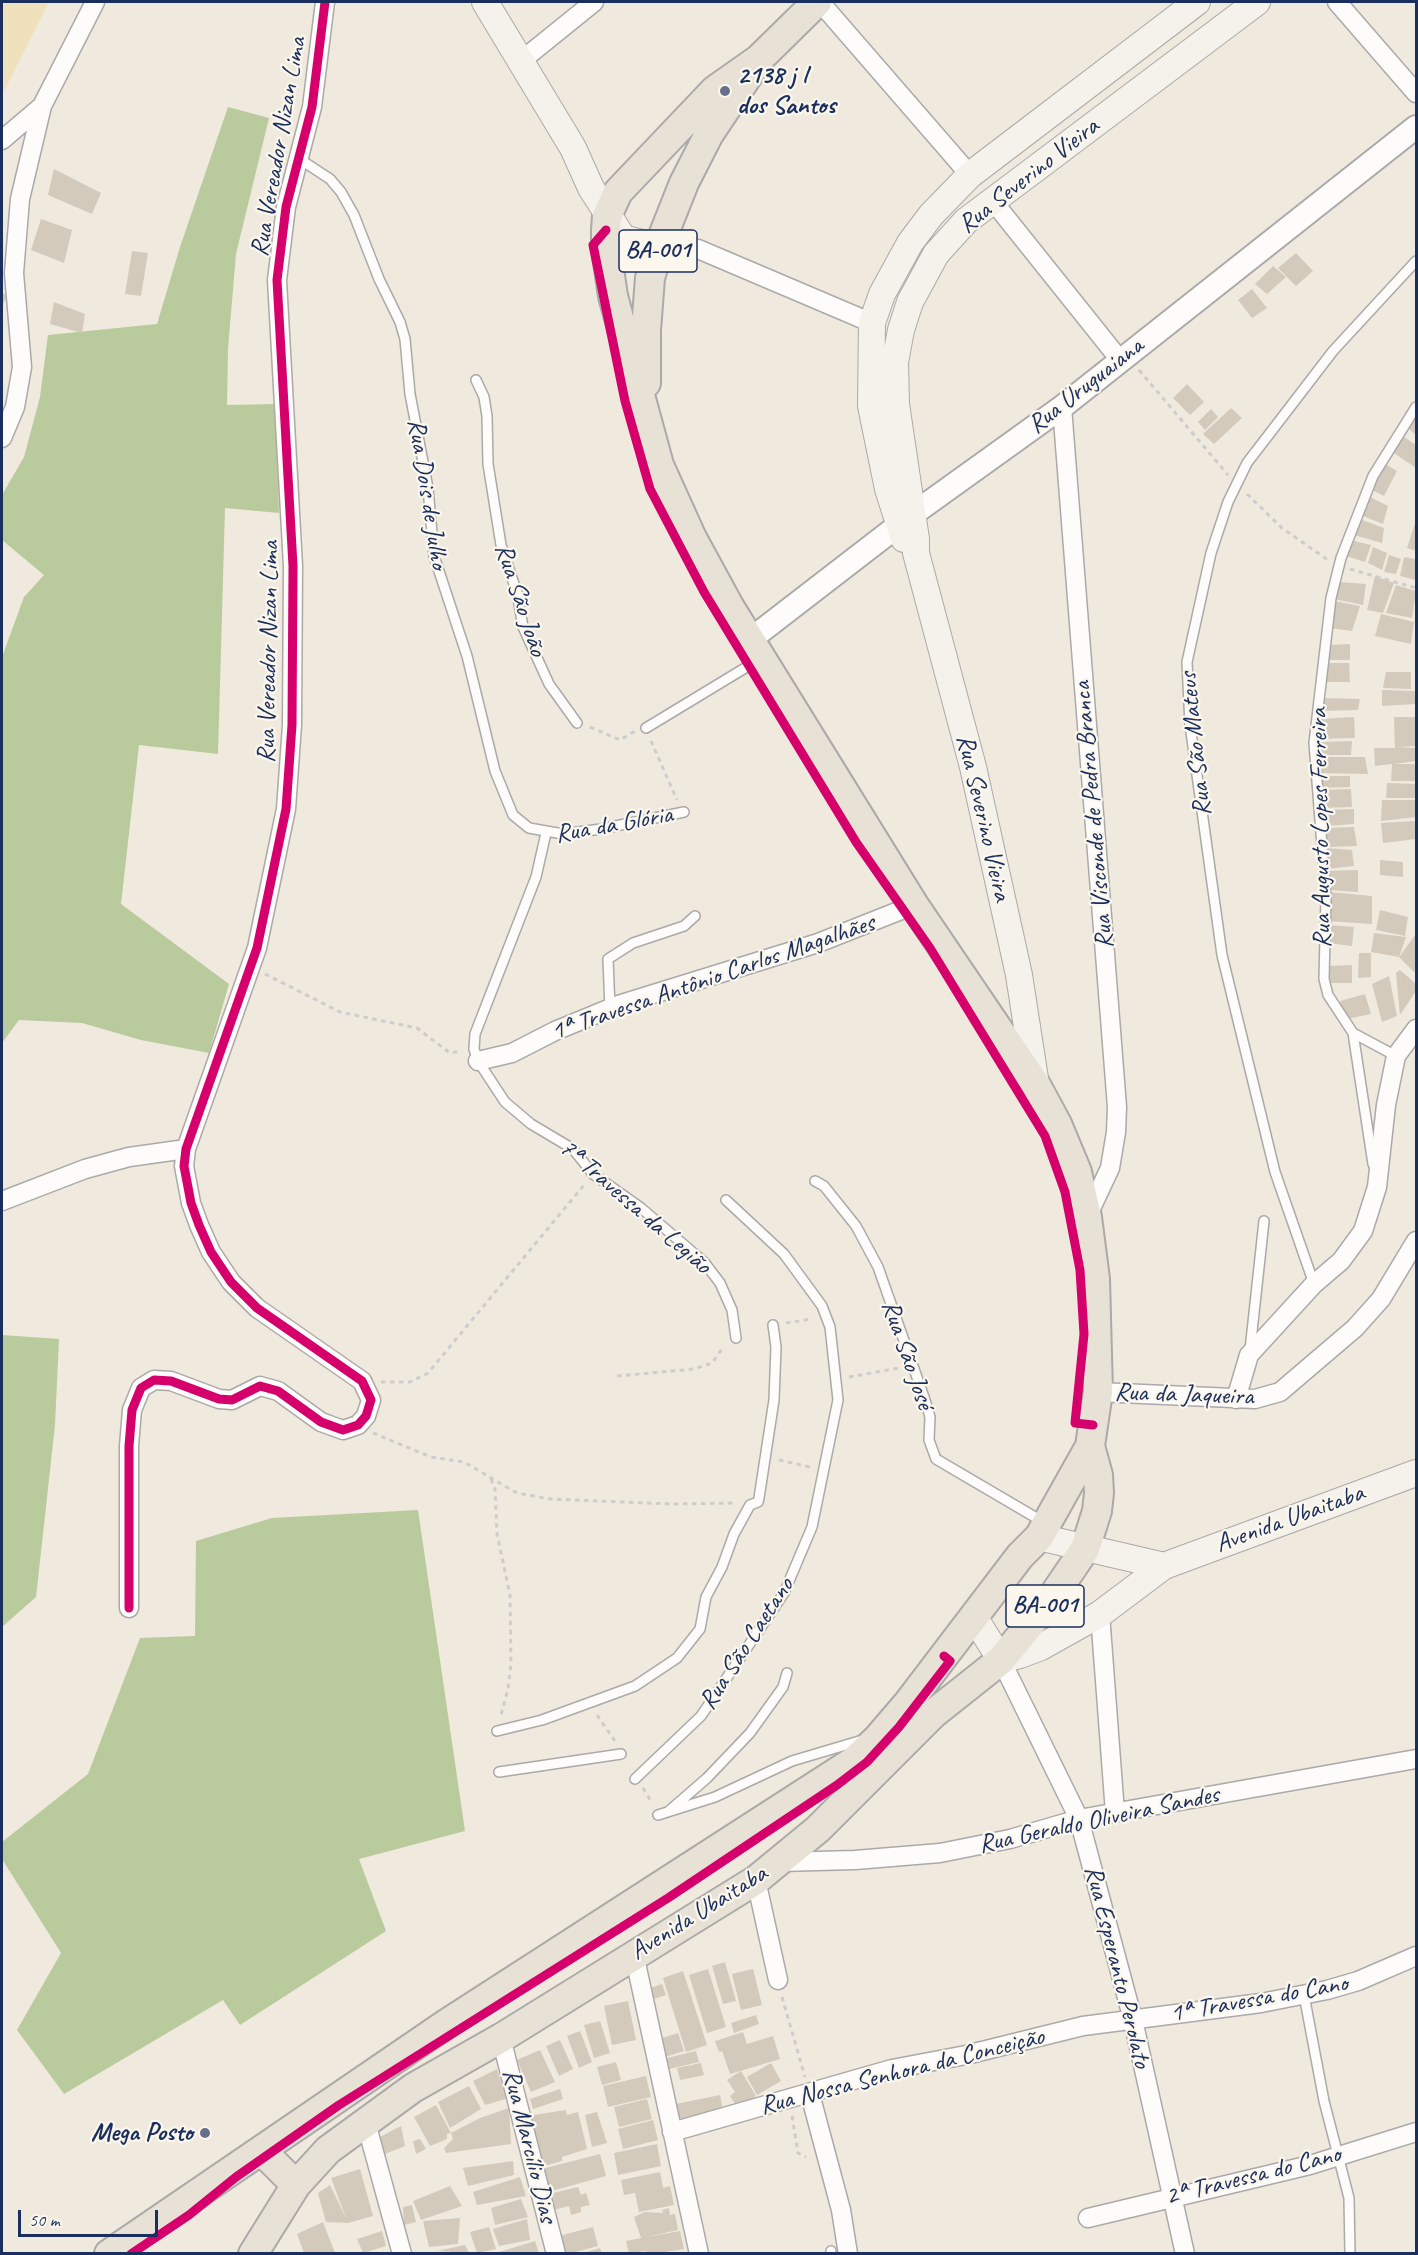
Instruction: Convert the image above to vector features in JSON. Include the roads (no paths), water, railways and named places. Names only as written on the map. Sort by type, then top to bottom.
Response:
[{"type":"main road","points":[[485,2],[573,148],[607,216],[622,238],[646,244],[661,242]]},
{"type":"main road","name":"BA-001","points":[[818,2],[759,59],[715,90],[618,192],[607,216],[606,249],[614,296],[659,465],[692,538],[750,652],[914,906],[1036,1085],[1057,1124],[1077,1172],[1087,1217],[1095,1279],[1098,1392],[1090,1446],[1043,1530]]},
{"type":"main road","name":"Rua Severino Vieira","points":[[906,519],[888,489],[871,406],[872,322],[882,294],[910,243],[931,215],[970,175],[1197,2]]},
{"type":"main road","name":"Rua Severino Vieira","points":[[1036,1085],[1019,975],[973,767],[906,519],[895,362],[909,302],[936,254],[966,220],[1257,2]]},
{"type":"main road","name":"BA-001","points":[[659,465],[646,379],[646,330],[650,278],[684,183],[709,135],[739,94],[759,59]]},
{"type":"main road","points":[[1104,73],[1126,102]]},
{"type":"main road","points":[[641,167],[666,167],[673,170],[684,183]]},
{"type":"main road","name":"BA-001","points":[[1085,1549],[1097,1511],[1099,1493],[1098,1475],[1090,1446]]},
{"type":"main road","name":"Avenida Ubaitaba","points":[[1001,1660],[1041,1647],[1100,1614],[1164,1566],[1416,1473]]},
{"type":"main road","points":[[1043,1530],[1085,1549],[1164,1566]]},
{"type":"main road","name":"Avenida Ubaitaba","points":[[109,2253],[446,2024],[854,1761],[878,1738],[1020,1556],[1043,1530]]},
{"type":"main road","name":"Avenida Ubaitaba","points":[[366,2123],[413,2088],[501,2038],[756,1880],[779,1862],[818,1829],[933,1714],[1001,1660],[1053,1596],[1085,1549]]},
{"type":"main road","points":[[975,1614],[1001,1660]]},
{"type":"main road","name":"BA-001","points":[[253,2253],[296,2185],[328,2150],[366,2123]]},
{"type":"main road","points":[[261,2151],[296,2185]]},
{"type":"street","points":[[2,438],[15,408],[22,367],[14,273],[14,242],[20,199],[42,106],[95,2]]},
{"type":"street","name":"Rua Vereador Nizan Lima","points":[[129,1608],[129,1446],[132,1410],[141,1388],[154,1380],[171,1381],[219,1399],[232,1400],[260,1386],[278,1391],[321,1422],[343,1430],[358,1425],[366,1416],[371,1400],[362,1381],[257,1308],[231,1282],[211,1252],[191,1203],[184,1166],[186,1149],[257,948],[286,809],[292,725],[293,566],[277,280],[286,207],[312,107],[325,2]]},
{"type":"street","points":[[521,61],[594,2]]},
{"type":"street","points":[[818,2],[970,175]]},
{"type":"street","points":[[1337,2],[1416,93]]},
{"type":"street","points":[[2,140],[42,106]]},
{"type":"street","name":"Rua Uruguaiana","points":[[750,652],[906,519],[1062,407],[1416,127]]},
{"type":"street","points":[[992,200],[1123,358]]},
{"type":"street","points":[[661,242],[698,249],[872,322]]},
{"type":"street","name":"Rua Visconde de Pedra Branca","points":[[1062,407],[1117,1107],[1116,1132],[1110,1168],[1100,1195],[1087,1217]]},
{"type":"street","name":"1ª Travessa Antônio Carlos Magalhães","points":[[476,1055],[512,1053],[555,1031],[610,1009],[818,943],[914,906]]},
{"type":"street","points":[[1236,1399],[1249,1356],[1314,1284],[1341,1261],[1363,1231],[1372,1211],[1377,1187],[1386,1105],[1396,1056],[1416,1029]]},
{"type":"street","points":[[2,1201],[85,1169],[129,1157],[186,1149]]},
{"type":"street","name":"Rua da Jaqueira","points":[[1098,1392],[1236,1399],[1268,1397],[1280,1392],[1355,1328],[1380,1299],[1416,1241]]},
{"type":"street","points":[[1100,1614],[1115,1813]]},
{"type":"street","name":"Rua Esperanto Perolato","points":[[1001,1660],[1079,1819],[1133,2020],[1170,2197],[1185,2253]]},
{"type":"street","name":"Rua Geraldo Oliveira Sandes","points":[[779,1862],[855,1860],[940,1853],[1010,1839],[1079,1819],[1416,1759]]},
{"type":"street","points":[[756,1880],[778,1980]]},
{"type":"street","points":[[634,1954],[699,2253]]},
{"type":"street","name":"1ª Travessa do Cano","points":[[1133,2020],[1304,1995],[1358,1981],[1416,1956]]},
{"type":"street","name":"Rua Nossa Senhora da Conceição","points":[[672,2132],[892,2069],[966,2055],[1083,2026],[1133,2020]]},
{"type":"street","name":"Rua Marcílio Dias","points":[[501,2038],[556,2253]]},
{"type":"street","points":[[810,2094],[841,2210],[836,2253]]},
{"type":"street","points":[[366,2123],[402,2253]]},
{"type":"street","name":"2ª Travessa do Cano","points":[[1088,2218],[1339,2156],[1416,2132]]},
{"type":"lane","name":"Rua Dois de Julho","points":[[298,158],[330,179],[340,192],[354,215],[379,279],[400,322],[405,339],[410,394],[428,488],[434,556],[467,656],[495,771],[518,821],[546,833]]},
{"type":"lane","name":"Rua São Mateus","points":[[1314,1284],[1275,1172],[1222,956],[1190,725],[1187,662],[1198,602],[1211,553],[1236,484],[1247,463],[1333,351],[1416,261]]},
{"type":"lane","name":"Rua São João","points":[[476,380],[484,397],[487,416],[488,464],[501,545],[517,593],[523,627],[549,684],[577,723]]},
{"type":"lane","name":"Rua Augusto Lopes Ferreira","points":[[1396,1056],[1353,1033],[1328,995],[1324,979],[1326,897],[1314,754],[1322,661],[1331,598],[1339,566],[1353,523],[1373,476],[1416,407]]},
{"type":"lane","points":[[646,728],[750,652]]},
{"type":"lane","name":"Rua da Glória","points":[[476,1055],[475,1034],[536,877],[546,833],[601,830],[684,812]]},
{"type":"lane","points":[[610,1009],[608,959],[633,943],[684,926],[695,916]]},
{"type":"lane","points":[[1353,1033],[1377,1187]]},
{"type":"lane","name":"7ª Travessa da Legião","points":[[476,1055],[505,1102],[531,1124],[573,1149],[593,1174],[641,1208],[704,1262],[720,1283],[732,1310],[736,1338]]},
{"type":"lane","name":"Rua São José","points":[[815,1181],[824,1186],[856,1226],[878,1267],[930,1417],[929,1440],[936,1459],[1043,1530]]},
{"type":"lane","name":"Rua São Caetano","points":[[635,1779],[701,1716],[775,1608],[793,1575],[812,1527],[838,1400],[838,1379],[822,1306],[784,1254],[726,1200]]},
{"type":"lane","points":[[1249,1356],[1264,1221]]},
{"type":"lane","points":[[497,1731],[542,1720],[635,1686],[677,1658],[700,1629],[706,1597],[722,1567],[734,1534],[750,1505],[758,1502],[759,1498],[774,1400],[776,1347],[773,1326]]},
{"type":"lane","points":[[787,1673],[783,1687],[750,1733],[707,1778],[663,1814],[715,1797],[792,1761],[860,1739],[878,1738]]},
{"type":"lane","points":[[499,1772],[621,1754]]},
{"type":"lane","points":[[1304,1995],[1318,2071],[1349,2198],[1350,2253]]},
{"type":"place","name":"2138 j l dos Santos","points":[[725,91]]},
{"type":"place","name":"Mega Posto","points":[[205,2133]]}]
